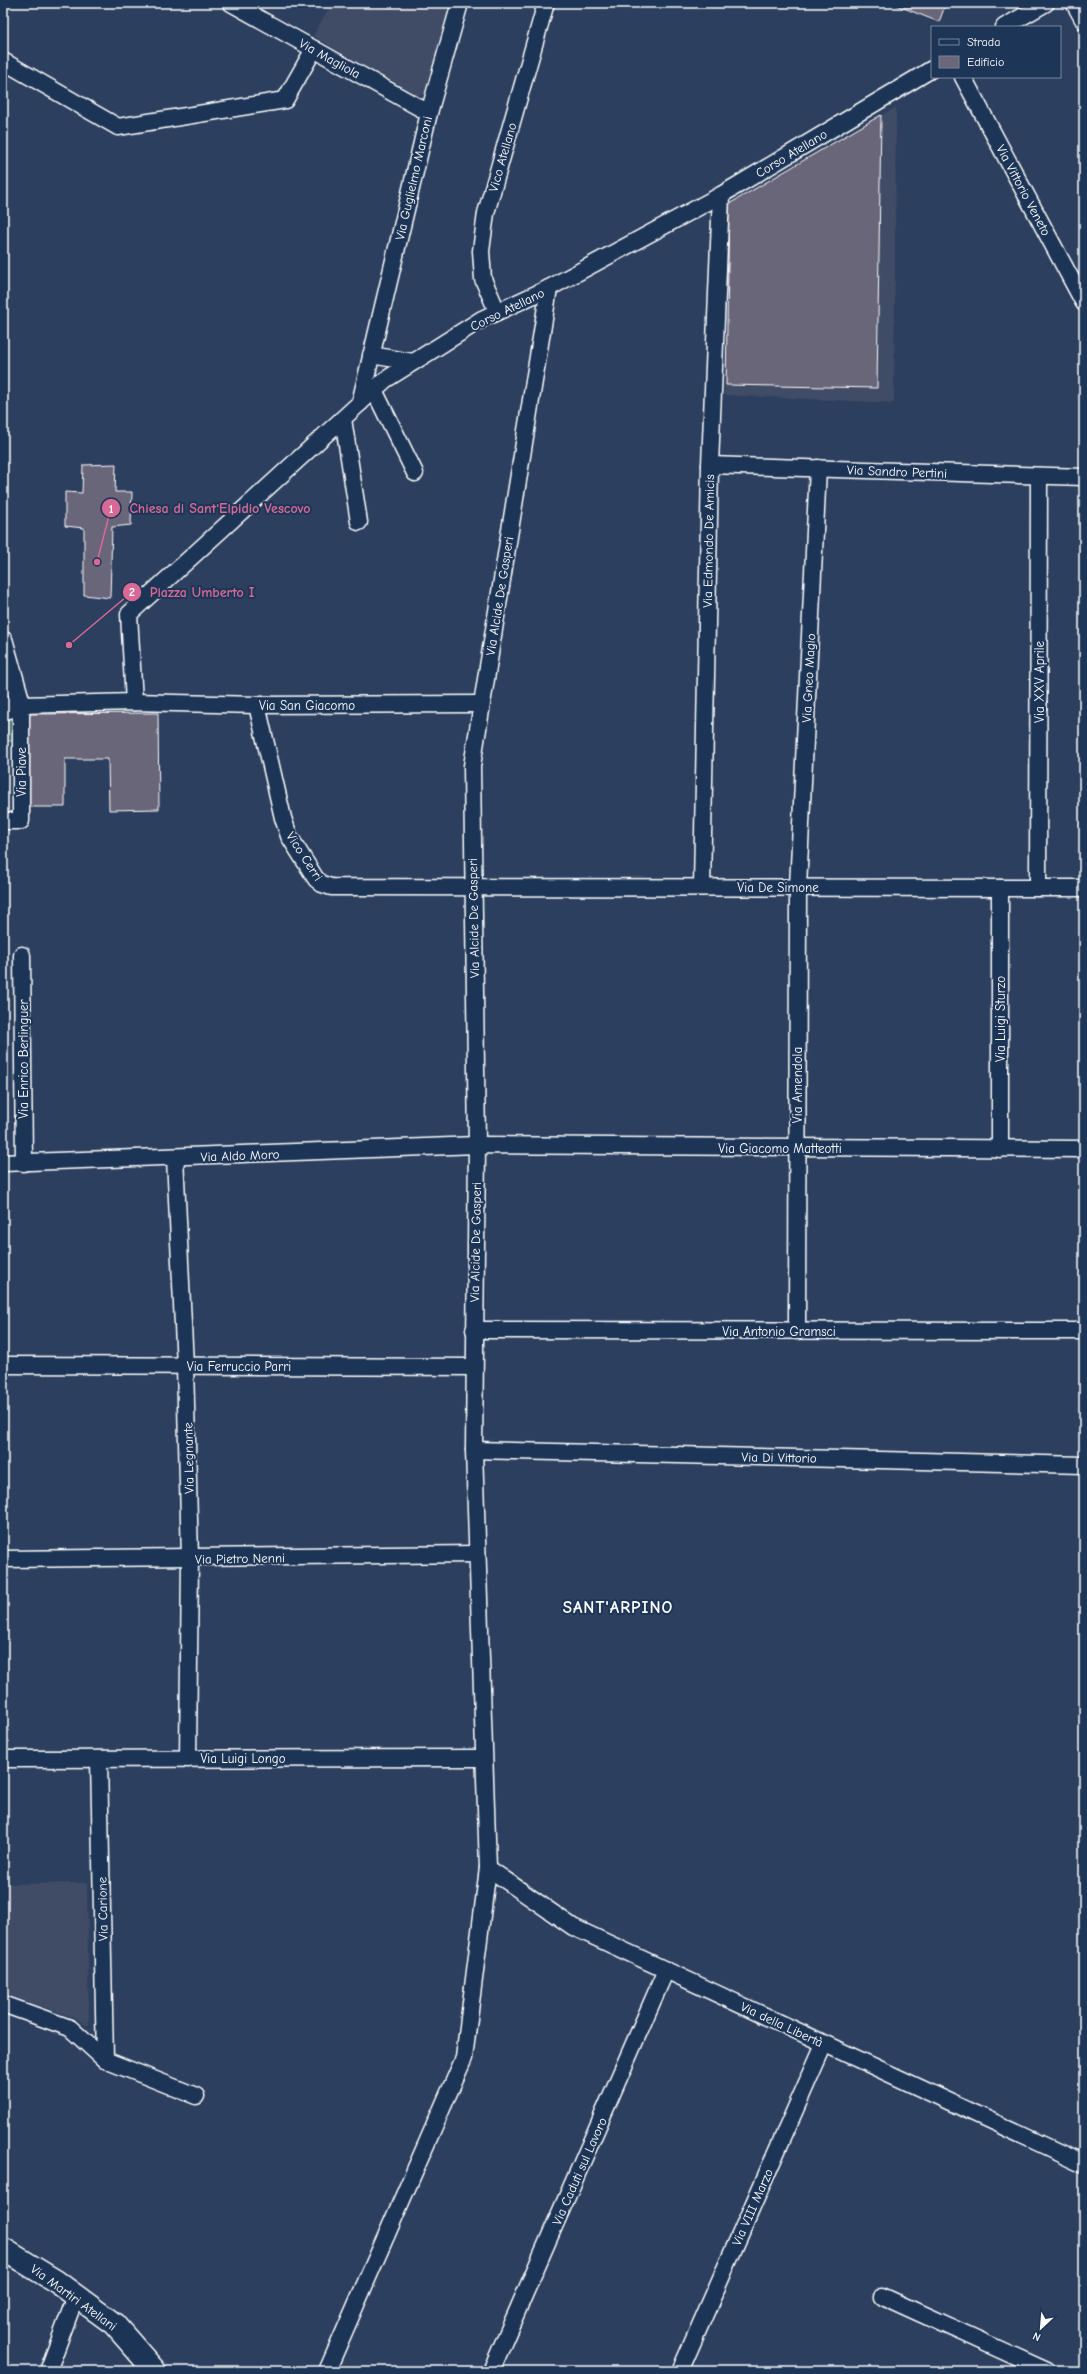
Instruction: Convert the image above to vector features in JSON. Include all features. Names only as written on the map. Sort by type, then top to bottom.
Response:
[{"type":"main road","name":"Via Martiri Atellani","points":[[3,2249],[76,2296],[114,2324],[155,2371]]},
{"type":"street","name":"Via Magliola","points":[[231,3],[429,113]]},
{"type":"street","name":"Via Guglielmo Marconi","points":[[360,403],[429,113],[460,3]]},
{"type":"street","name":"Vico Atellano","points":[[497,311],[483,279],[481,251],[486,213],[546,3]]},
{"type":"street","points":[[1006,26],[1046,3]]},
{"type":"street","points":[[1074,3],[1084,21]]},
{"type":"street","points":[[3,61],[118,127],[286,100],[314,49]]},
{"type":"street","name":"Corso Atellano","points":[[134,702],[129,614],[385,380],[497,311],[549,288],[721,195],[931,70]]},
{"type":"street","name":"Via Vittorio Veneto","points":[[964,78],[1084,303]]},
{"type":"street","name":"Via Edmondo De Amicis","points":[[702,887],[710,465],[721,195]]},
{"type":"street","name":"Via Alcide De Gasperi","points":[[327,2371],[464,2058],[488,1868],[483,1758],[474,1450],[477,1145],[472,766],[549,288]]},
{"type":"street","points":[[371,355],[413,362]]},
{"type":"street","points":[[374,390],[415,473]]},
{"type":"street","points":[[343,419],[359,522]]},
{"type":"street","name":"Via Sandro Pertini","points":[[710,465],[1084,478]]},
{"type":"street","name":"Via Gneo Magio","points":[[798,887],[818,468]]},
{"type":"street","name":"Via XXV Aprile","points":[[1038,888],[1039,476]]},
{"type":"street","points":[[3,641],[12,707]]},
{"type":"street","name":"Via San Giacomo","points":[[12,707],[134,702],[257,705],[481,704]]},
{"type":"street","name":"Vico Cerri","points":[[257,705],[283,818],[289,836],[316,879],[322,884],[331,887],[473,886]]},
{"type":"street","name":"Via Piave","points":[[3,821],[21,821],[12,707]]},
{"type":"street","name":"Via De Simone","points":[[473,886],[1084,888]]},
{"type":"street","name":"Via Amendola","points":[[797,1331],[796,1149],[798,887]]},
{"type":"street","name":"Via Luigi Sturzo","points":[[1000,888],[1000,1149]]},
{"type":"street","name":"Via Enrico Berlinguer","points":[[22,954],[24,1163]]},
{"type":"street","name":"Via Giacomo Matteotti","points":[[477,1145],[796,1149],[1084,1149]]},
{"type":"street","name":"Via Aldo Moro","points":[[3,1164],[477,1145]]},
{"type":"street","name":"Via Legnante","points":[[175,1158],[185,1366],[190,1558],[188,1758]]},
{"type":"street","name":"Via Antonio Gramsci","points":[[474,1330],[1084,1331]]},
{"type":"street","name":"Via Ferruccio Parri","points":[[3,1365],[474,1367]]},
{"type":"street","name":"Via Di Vittorio","points":[[474,1450],[1084,1465]]},
{"type":"street","name":"Via Pietro Nenni","points":[[3,1559],[477,1554]]},
{"type":"street","name":"Via Luigi Longo","points":[[3,1759],[483,1758]]},
{"type":"street","name":"Via Carione","points":[[99,1759],[105,2060]]},
{"type":"street","name":"Via della Libertà","points":[[488,1868],[573,1927],[1084,2164]]},
{"type":"street","name":"Via Caduti sul Lavoro","points":[[491,2371],[666,1970]]},
{"type":"street","points":[[3,2004],[70,2028],[105,2060],[196,2096]]},
{"type":"street","name":"Via VIII Marzo","points":[[680,2371],[824,2044]]},
{"type":"street","points":[[48,2371],[76,2296]]},
{"type":"street","points":[[882,2296],[1047,2371]]},
{"type":"shaded area","points":[[332,3],[451,3],[425,94],[416,96],[313,36]]},
{"type":"shaded area","points":[[896,107],[894,403],[724,395],[731,202]]},
{"type":"shaded area","points":[[87,1883],[89,2024],[86,2025],[76,2018],[3,1994],[3,1884]]},
{"type":"green space","points":[[14,709],[15,741],[3,741],[3,712]]},
{"type":"building","points":[[891,3],[946,3],[939,22]]},
{"type":"building","points":[[881,115],[877,388],[726,385],[729,204]]},
{"type":"building","points":[[116,464],[115,492],[132,492],[131,525],[112,527],[110,598],[84,595],[84,528],[65,526],[65,492],[82,493],[83,465]]},
{"type":"building","points":[[158,713],[159,809],[109,810],[108,759],[65,759],[65,807],[28,807],[27,714]]},
{"type":"place","name":"Chiesa di Sant'Elpidio Vescovo","points":[[97,562]]},
{"type":"place","name":"Piazza Umberto I","points":[[69,645]]},
{"type":"district","name":"SANT'ARPINO","points":[[618,1607]]}]
